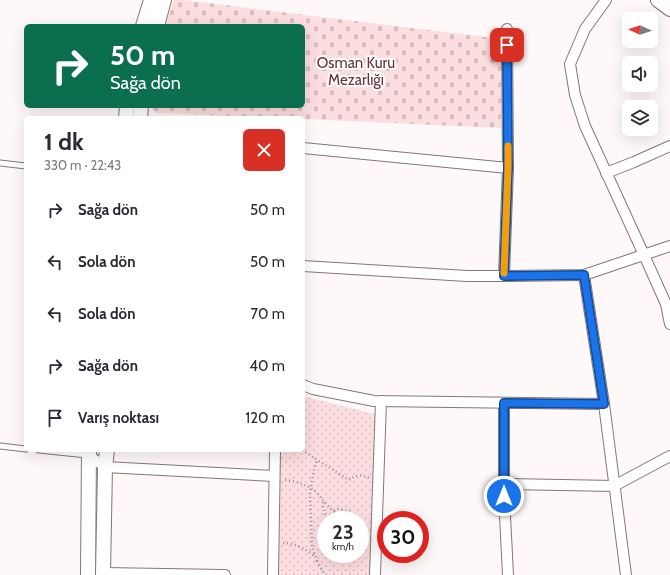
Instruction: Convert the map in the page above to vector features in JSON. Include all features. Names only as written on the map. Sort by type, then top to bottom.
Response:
[{"type":"main road","points":[[144,24],[151,0]]},
{"type":"main road","points":[[158,24],[164,0]]},
{"type":"main road","points":[[658,0],[670,9]]},
{"type":"main road","points":[[88,452],[88,575]]},
{"type":"main road","points":[[103,574],[106,452]]},
{"type":"street","points":[[606,0],[585,29],[570,64],[575,95],[585,126],[666,304],[670,324]]},
{"type":"street","points":[[504,276],[508,168],[507,29]]},
{"type":"street","points":[[606,172],[634,162],[670,146]]},
{"type":"street","points":[[305,148],[508,168]]},
{"type":"street","points":[[305,266],[467,276],[584,275],[670,246]]},
{"type":"street","points":[[584,275],[604,404],[626,575]]},
{"type":"street","points":[[305,386],[381,402],[604,404]]},
{"type":"street","points":[[375,575],[381,402]]},
{"type":"street","points":[[504,403],[504,484],[508,575]]},
{"type":"street","points":[[88,452],[105,467],[274,478]]},
{"type":"street","points":[[273,575],[275,452]]},
{"type":"street","points":[[504,484],[614,486],[670,456]]},
{"type":"street","points":[[103,574],[225,575]]},
{"type":"lane","points":[[0,163],[24,166]]},
{"type":"lane","points":[[0,446],[24,449]]},
{"type":"path","points":[[305,452],[349,480],[353,476],[357,475],[367,477],[370,479],[372,484],[371,494],[377,497]]},
{"type":"path","points":[[317,460],[310,489],[312,547],[317,561]]},
{"type":"path","points":[[274,478],[303,484],[317,493],[323,502],[334,511],[337,509],[345,511]]},
{"type":"path","points":[[323,502],[325,511]]},
{"type":"path","points":[[273,547],[280,543],[295,545],[310,553],[317,561]]},
{"type":"path","points":[[318,563],[325,575]]},
{"type":"green space","name":"Osman Kuru Mezarlığı","points":[[174,0],[183,0],[502,39],[501,128],[305,119],[305,116],[230,116],[157,113],[151,108],[305,108],[305,24],[166,24]]},
{"type":"green space","points":[[305,397],[378,415],[375,575],[273,575],[275,452],[305,452]]},
{"type":"slow traffic","points":[[504,273],[508,146]]},
{"type":"route","points":[[504,496],[504,403],[604,404],[584,275],[504,276],[508,168],[507,45]]}]
